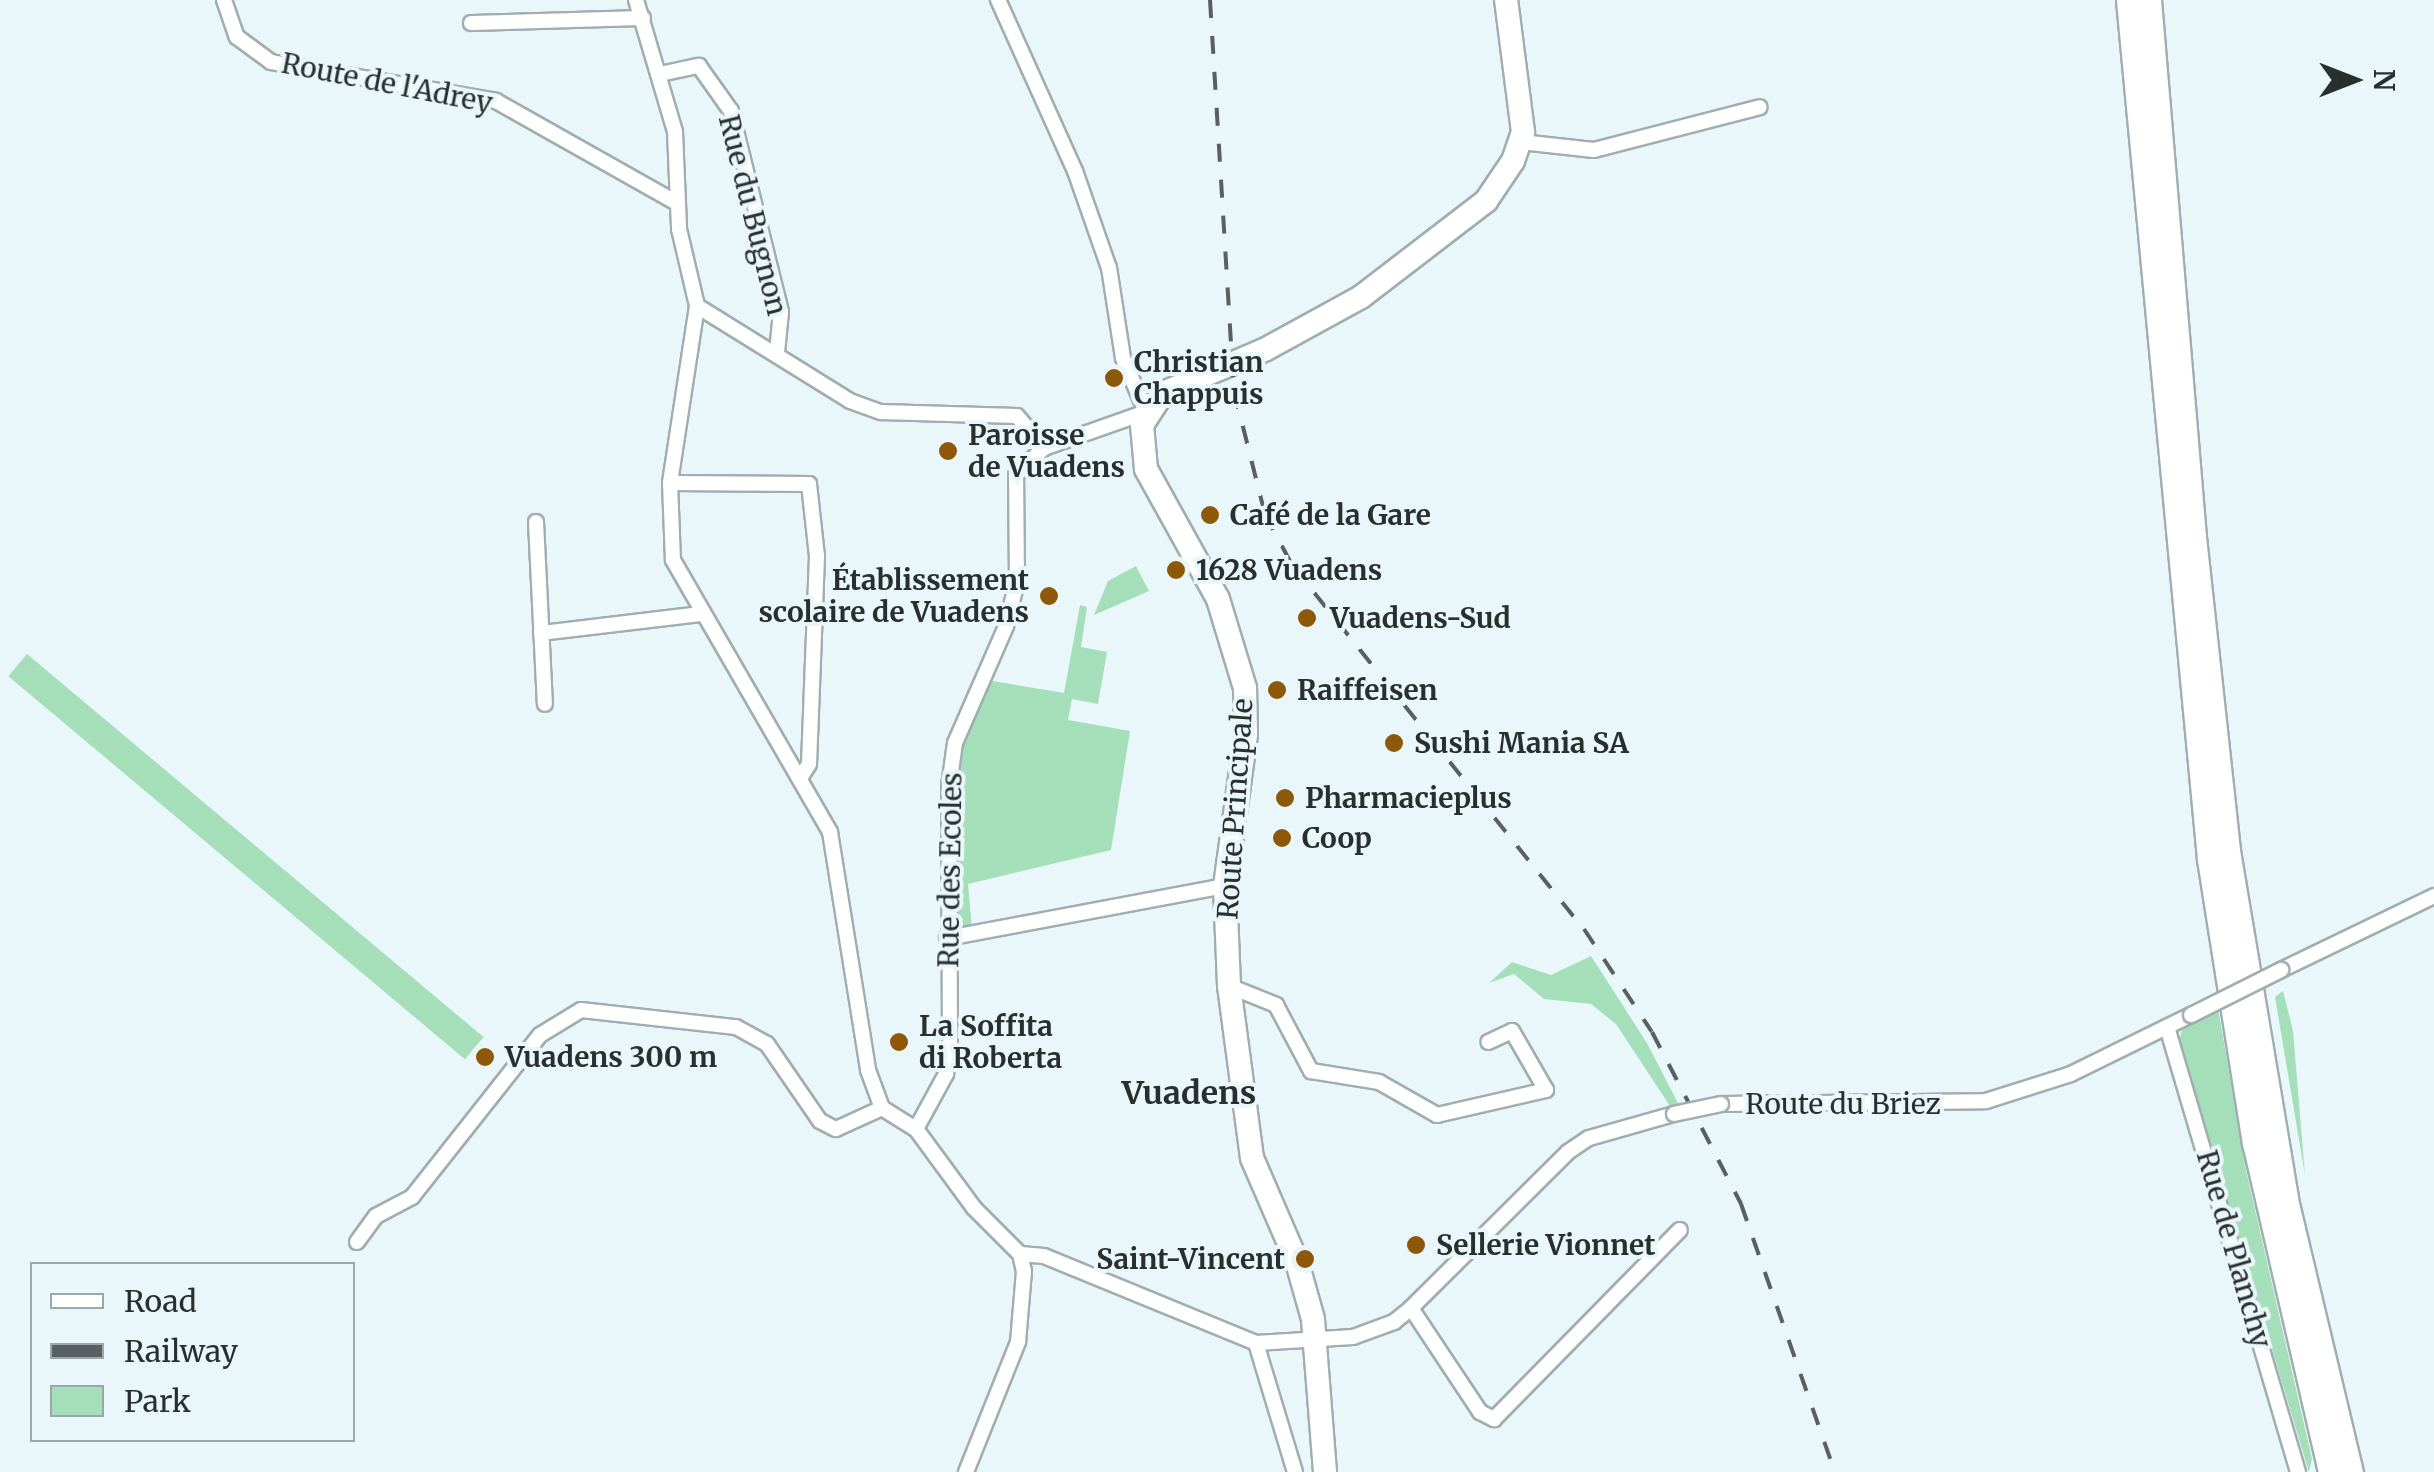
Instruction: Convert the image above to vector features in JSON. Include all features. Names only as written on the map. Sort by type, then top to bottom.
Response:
[{"type":"highway","points":[[2130,0],[2174,538],[2210,859],[2258,1159],[2331,1472]]},
{"type":"highway","points":[[2148,0],[2193,537],[2228,857],[2284,1190],[2350,1472]]},
{"type":"main road","points":[[1146,412],[1163,394],[1306,329],[1418,258],[1486,201],[1521,142],[1521,85],[1506,0]]},
{"type":"main road","name":"Route Principale","points":[[1146,412],[1140,440],[1146,469],[1224,611],[1245,688],[1246,734],[1225,886],[1229,986],[1252,1158],[1297,1262],[1318,1341],[1325,1472]]},
{"type":"street","name":"Route de l'Adrey","points":[[224,0],[237,37],[271,62],[496,100],[677,203]]},
{"type":"street","points":[[636,0],[675,132],[677,203],[697,306],[670,484],[673,560],[700,614],[818,804],[839,865],[868,1070],[882,1108],[916,1129],[974,1208],[1020,1254],[1026,1291],[1018,1342],[966,1472]]},
{"type":"street","points":[[697,306],[868,409],[1017,416],[1044,448],[1146,412],[1123,358],[1109,268],[1075,171],[998,0]]},
{"type":"street","points":[[472,23],[643,18]]},
{"type":"street","name":"Rue du Bugnon","points":[[660,74],[700,66],[731,111],[781,312],[777,352]]},
{"type":"street","points":[[1521,142],[1594,150],[1760,107]]},
{"type":"street","name":"Rue des Ecoles","points":[[916,1129],[946,1074],[955,743],[1013,597],[1016,475],[1044,448]]},
{"type":"street","points":[[670,484],[809,484],[817,556],[809,764],[801,777]]},
{"type":"street","points":[[536,522],[545,704]]},
{"type":"street","points":[[541,633],[700,614]]},
{"type":"street","points":[[948,938],[1225,886]]},
{"type":"street","name":"Route du Briez","points":[[1256,1343],[1318,1341],[1372,1332],[1411,1308],[1568,1152],[1589,1138],[1721,1104],[1986,1101],[2072,1074],[2434,896]]},
{"type":"street","points":[[1229,986],[1276,1005],[1311,1071],[1379,1082],[1437,1115],[1546,1090],[1512,1030],[1488,1042]]},
{"type":"street","points":[[357,1242],[376,1216],[412,1197],[540,1034],[581,1010],[736,1028],[768,1044],[820,1121],[836,1129],[882,1108]]},
{"type":"street","name":"Rue de Planchy","points":[[2167,1026],[2298,1472]]},
{"type":"street","points":[[1411,1308],[1480,1412],[1494,1419],[1680,1230]]},
{"type":"street","points":[[1020,1254],[1044,1256],[1256,1343],[1295,1472]]},
{"type":"green space","points":[[1136,566],[1149,591],[1094,615],[1108,581]]},
{"type":"green space","points":[[1080,605],[1087,607],[1081,647],[1107,652],[1098,704],[1072,699],[1068,720],[1130,731],[1111,850],[968,884],[972,929],[953,929],[957,759],[987,680],[1064,693]]},
{"type":"green space","points":[[27,654],[484,1037],[465,1059],[8,676]]},
{"type":"green space","points":[[1591,956],[1647,1043],[1679,1105],[1670,1106],[1616,1024],[1591,1004],[1544,999],[1514,974],[1489,983],[1512,962],[1551,975]]},
{"type":"green space","points":[[2283,991],[2293,1031],[2305,1175],[2275,997]]},
{"type":"green space","points":[[2218,1008],[2246,1170],[2312,1459],[2309,1472],[2179,1041],[2183,1026]]},
{"type":"railway","points":[[1210,0],[1234,391],[1265,514],[1292,565],[1584,929],[1652,1032],[1741,1204],[1835,1472]]},
{"type":"place","name":"Christian Chappuis","points":[[1114,378]]},
{"type":"place","name":"Paroisse de Vuadens","points":[[948,451]]},
{"type":"place","name":"Café de la Gare","points":[[1210,515]]},
{"type":"place","name":"1628 Vuadens","points":[[1176,570]]},
{"type":"place","name":"Établissement scolaire de Vuadens","points":[[1049,596]]},
{"type":"place","name":"Vuadens-Sud","points":[[1307,618]]},
{"type":"place","name":"Raiffeisen","points":[[1277,690]]},
{"type":"place","name":"Sushi Mania SA","points":[[1394,743]]},
{"type":"place","name":"Pharmacieplus","points":[[1285,798]]},
{"type":"place","name":"Coop","points":[[1282,838]]},
{"type":"place","name":"La Soffita di Roberta","points":[[899,1042]]},
{"type":"place","name":"Vuadens 300 m","points":[[485,1057]]},
{"type":"place","name":"Sellerie Vionnet","points":[[1416,1245]]},
{"type":"place","name":"Saint-Vincent","points":[[1305,1259]]},
{"type":"district","name":"Vuadens","points":[[1189,1093]]}]
